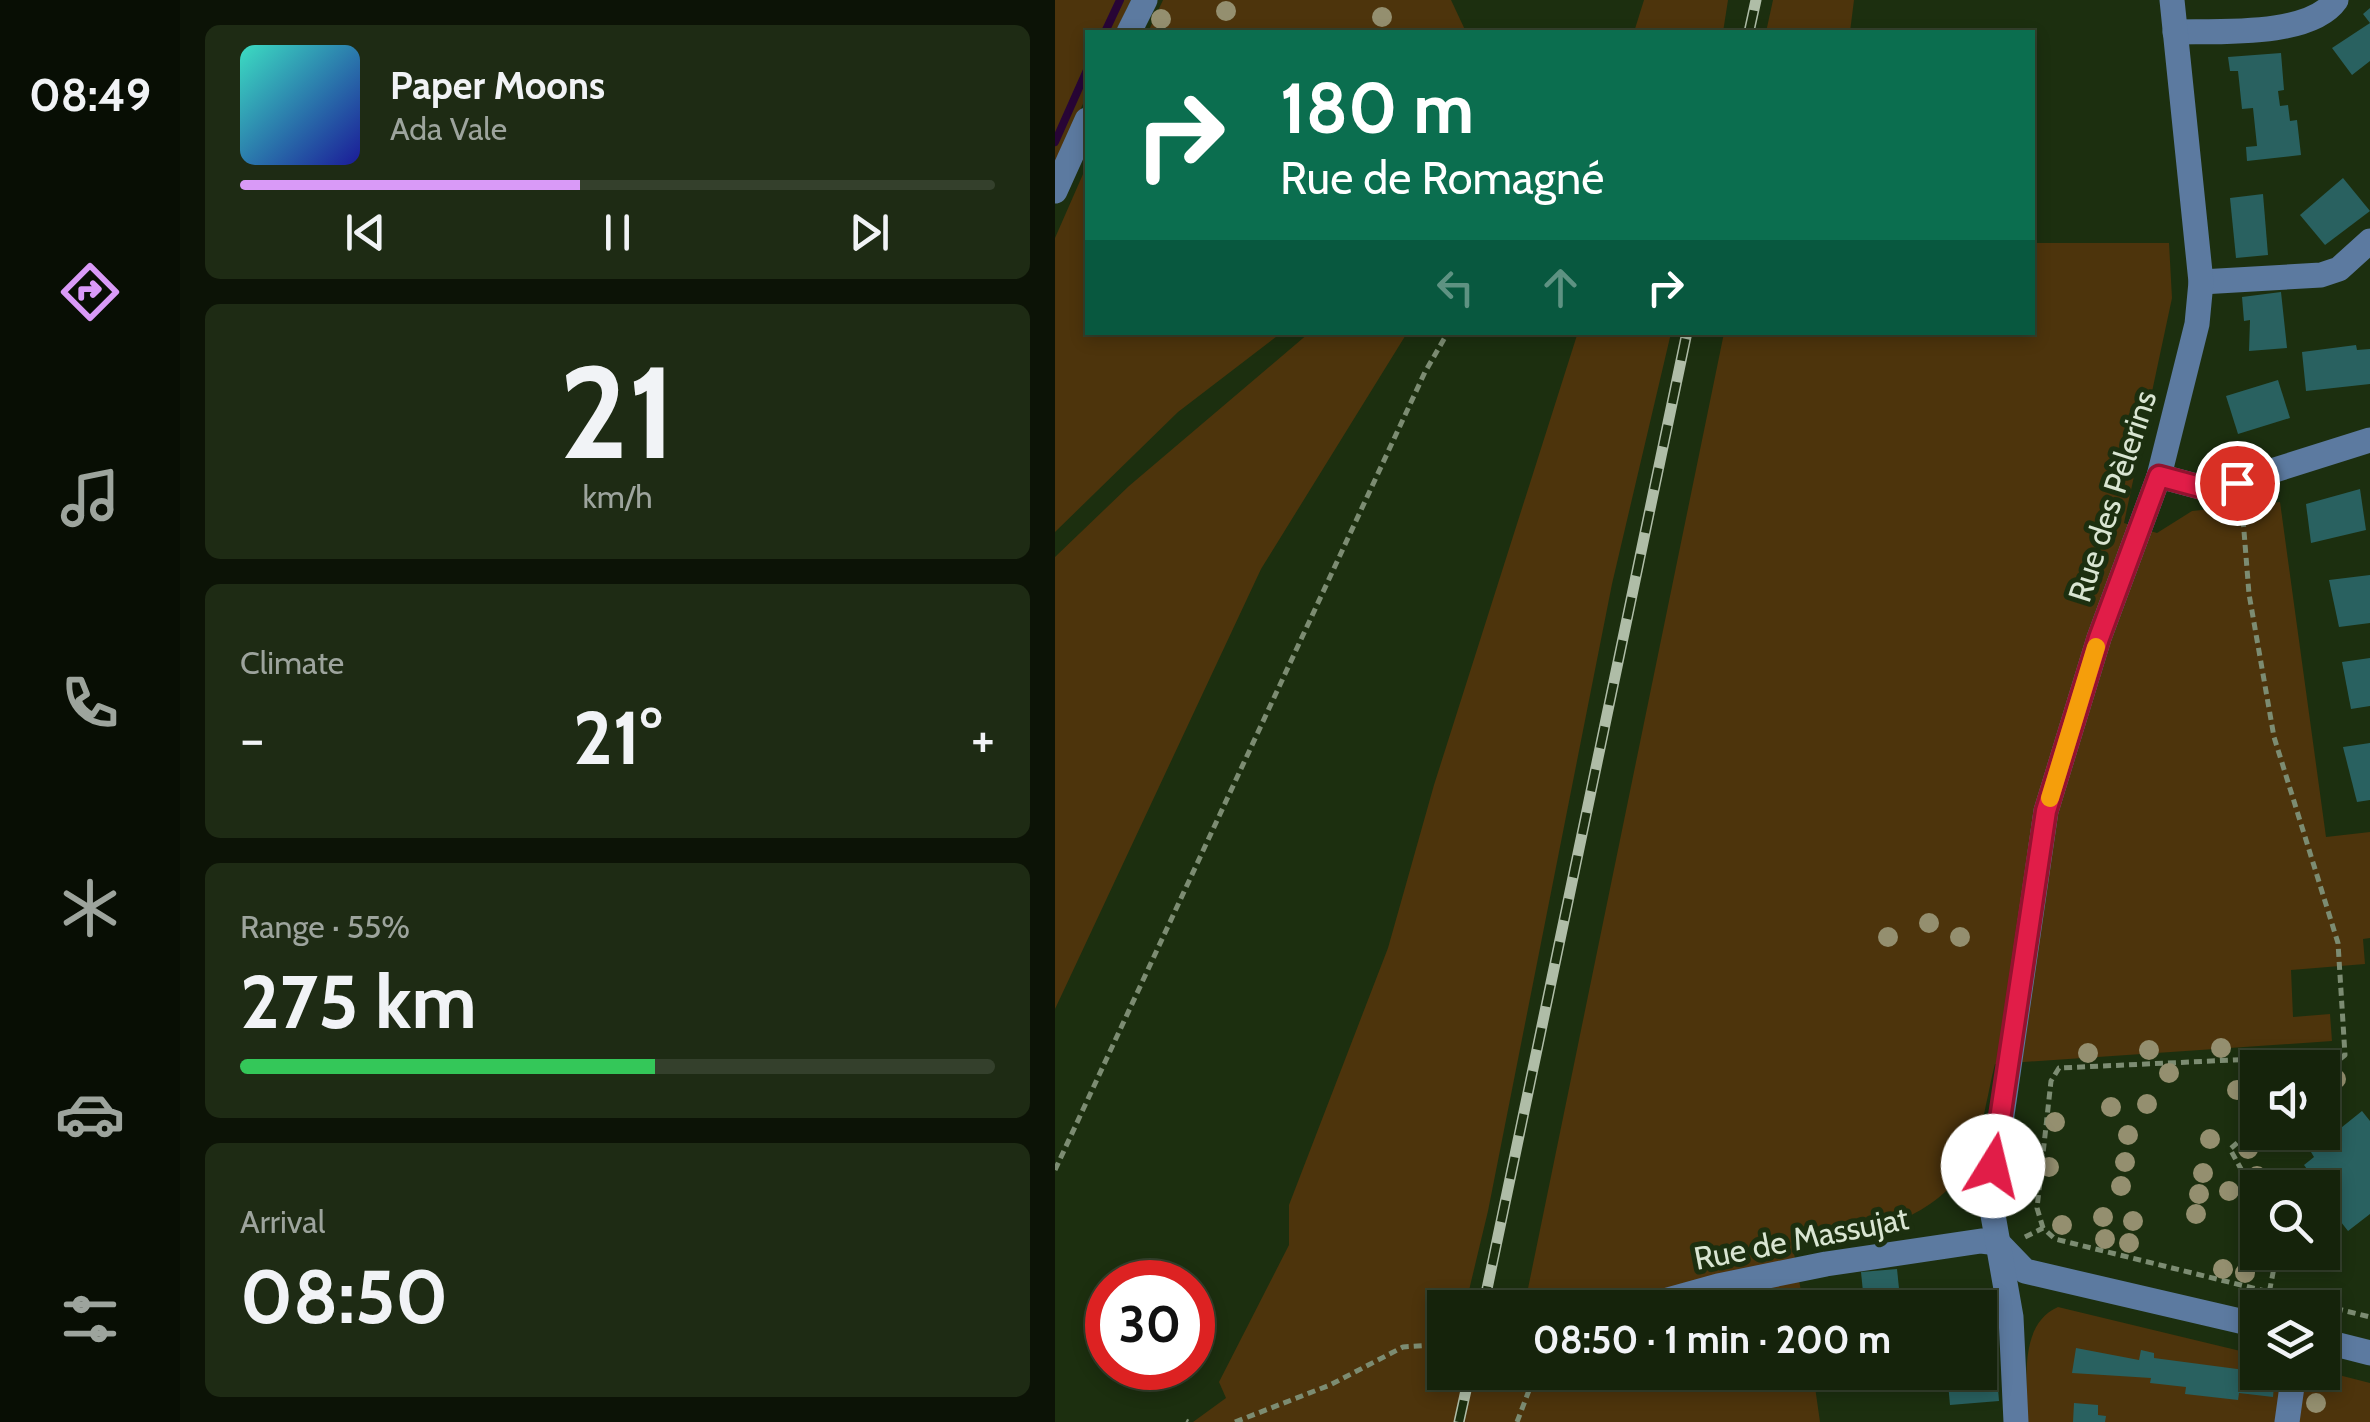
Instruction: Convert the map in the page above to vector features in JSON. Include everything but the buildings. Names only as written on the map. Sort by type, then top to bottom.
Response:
[{"type":"street","points":[[1130,30],[1145,0]]},
{"type":"street","name":"Rue des Pèlerins","points":[[2016,1422],[2011,1317],[1991,1198],[2046,811],[2099,638],[2159,476],[2197,324],[2201,282],[2171,0]]},
{"type":"street","points":[[2175,32],[2298,25],[2322,16],[2335,0]]},
{"type":"street","points":[[1055,191],[1085,124]]},
{"type":"street","points":[[2201,282],[2321,275],[2339,268],[2370,241]]},
{"type":"street","points":[[2159,476],[2211,490],[2370,440]]},
{"type":"street","points":[[1997,1242],[2025,1272],[2240,1322]]},
{"type":"street","name":"Rue de Massujat","points":[[1704,1290],[1904,1250],[1997,1242]]},
{"type":"street","points":[[2340,1345],[2370,1353]]},
{"type":"street","points":[[2287,1422],[2291,1390]]},
{"type":"path","points":[[1055,1170],[1425,372],[1446,335]]},
{"type":"path","points":[[2237,483],[2260,675],[2273,737],[2338,943],[2345,1054]]},
{"type":"path","points":[[2340,1058],[2345,1054]]},
{"type":"path","points":[[2257,1290],[2055,1239],[2043,1228],[2037,1208],[2051,1081],[2059,1068],[2345,1054]]},
{"type":"path","points":[[2240,1140],[2230,1149],[2242,1170]]},
{"type":"path","points":[[1997,1242],[2043,1228]]},
{"type":"path","points":[[2340,1310],[2370,1317]]},
{"type":"path","points":[[1235,1422],[1329,1386],[1403,1347],[1427,1345]]},
{"type":"path","points":[[1517,1422],[1529,1390]]},
{"type":"shaded area","points":[[1055,0],[1131,0],[1117,30],[1085,30],[1085,99],[1055,165]]},
{"type":"shaded area","points":[[1163,0],[1451,0],[1465,30],[1149,30]]},
{"type":"shaded area","points":[[1644,0],[1728,0],[1723,30],[1635,30]]},
{"type":"shaded area","points":[[1773,0],[1854,0],[1850,30],[1766,30]]},
{"type":"shaded area","points":[[1085,170],[1085,335],[1278,335],[1178,412],[1055,532],[1055,238]]},
{"type":"shaded area","points":[[2035,243],[2169,243],[2172,298],[2124,523],[2157,533],[2192,511],[2280,502],[2326,837],[2370,832],[2370,938],[2363,939],[2365,964],[2291,970],[2293,1017],[2330,1014],[2332,1041],[1995,1064],[1975,1147],[1965,1169],[1949,1188],[1930,1204],[1888,1225],[1793,1248],[1801,1290],[1528,1290],[1724,335],[2035,335]]},
{"type":"shaded area","points":[[1307,335],[1406,335],[1261,569],[1055,1009],[1055,557],[1129,486]]},
{"type":"shaded area","points":[[1577,335],[1671,335],[1612,584],[1469,1290],[1427,1290],[1427,1390],[1815,1390],[1820,1422],[1193,1422],[1226,1398],[1219,1382],[1289,1245],[1289,1205],[1388,948],[1434,785]]},
{"type":"shaded area","points":[[2058,1307],[2240,1351],[2240,1390],[2340,1390],[2340,1375],[2370,1383],[2370,1422],[2027,1422],[2027,1357],[2036,1327]]},
{"type":"waterway","points":[[1106,30],[1120,0]]},
{"type":"waterway","points":[[1055,142],[1085,74]]},
{"type":"railway","points":[[1749,30],[1756,0]]},
{"type":"railway","points":[[1487,1290],[1686,335]]},
{"type":"railway","points":[[1459,1422],[1466,1390]]},
{"type":"slow traffic","points":[[2050,798],[2096,647]]},
{"type":"route","points":[[1993,1166],[2046,811],[2099,638],[2159,476],[2211,490],[2237,483]]}]
